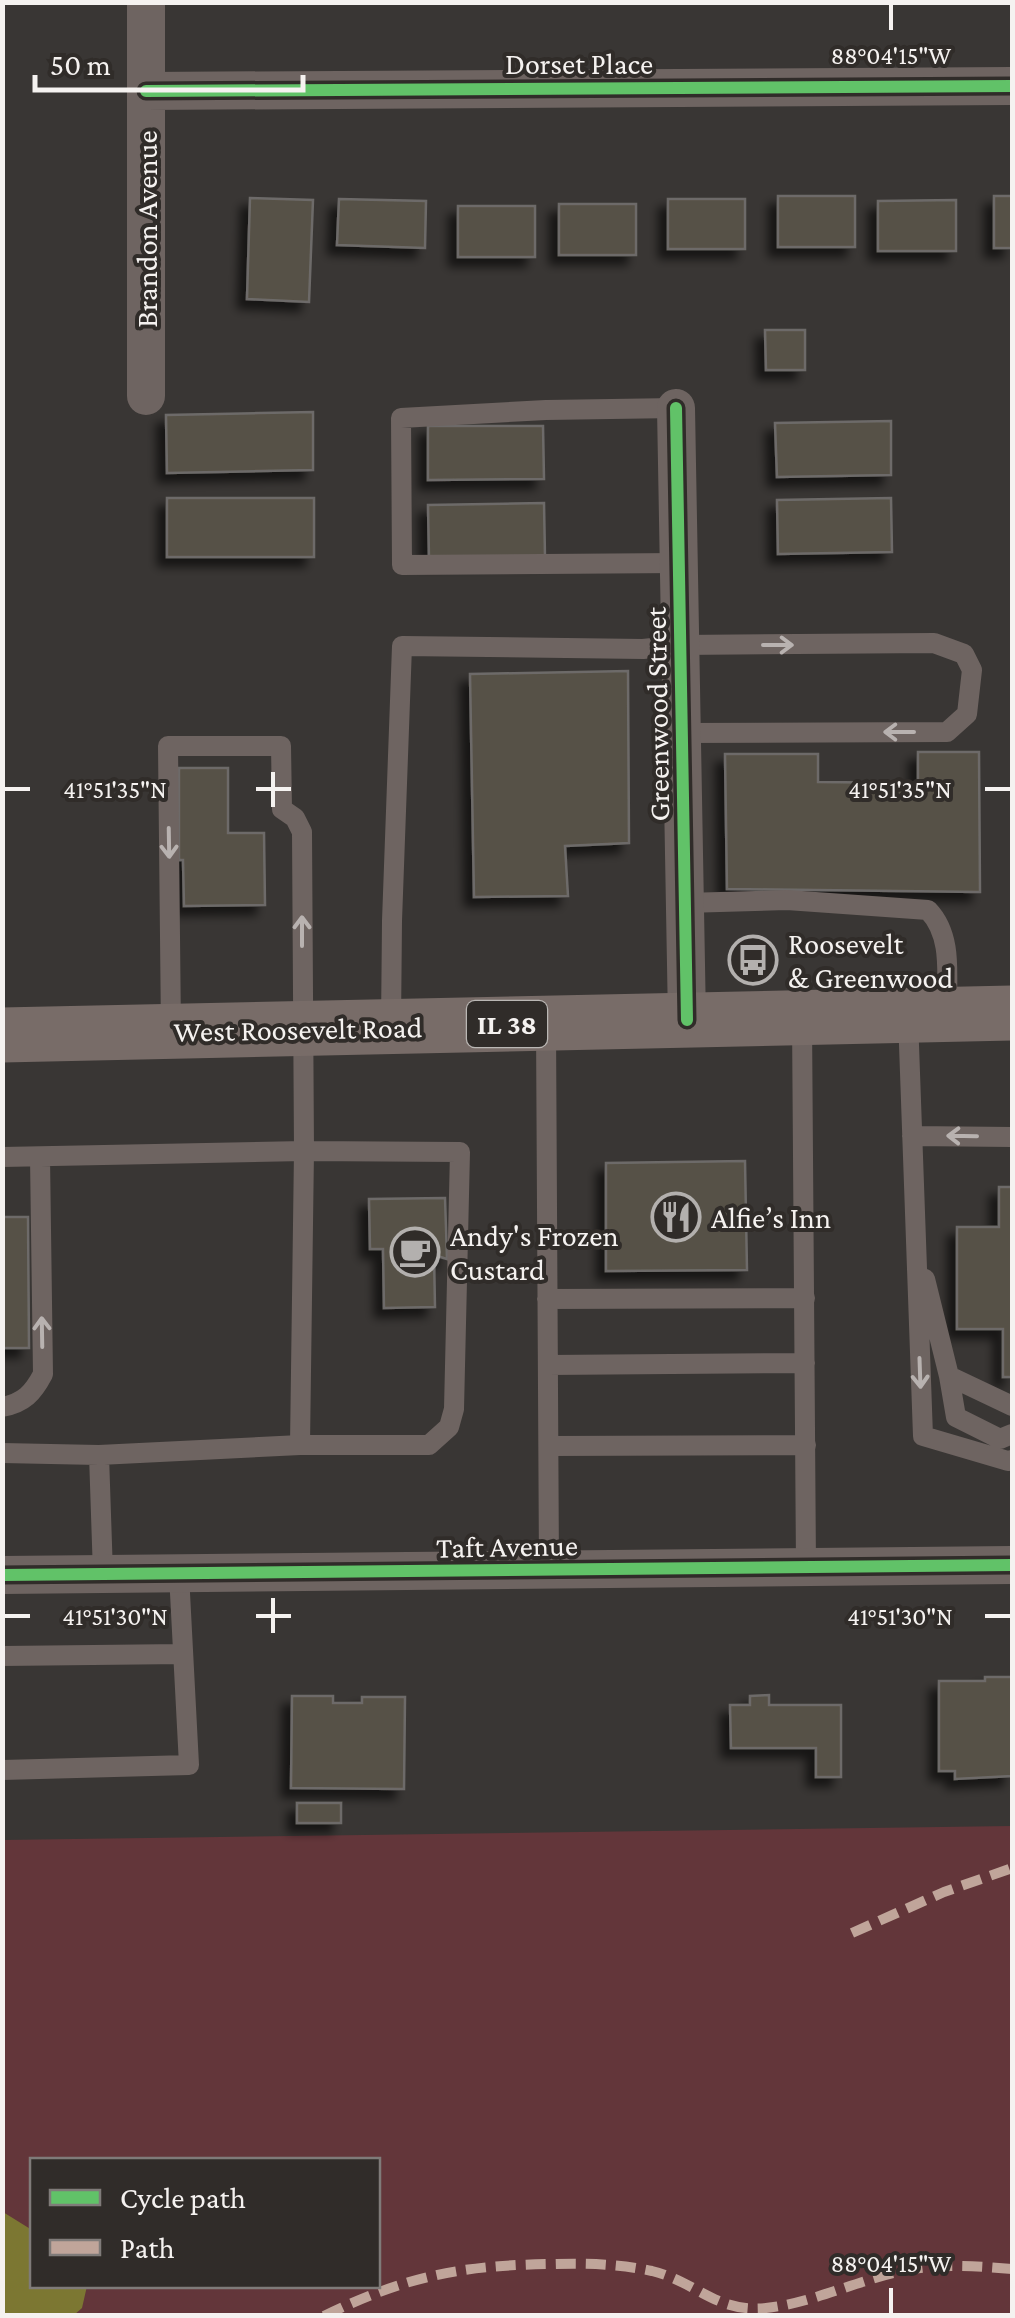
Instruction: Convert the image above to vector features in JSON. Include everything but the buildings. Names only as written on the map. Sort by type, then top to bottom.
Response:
[{"type":"main road","name":"West Roosevelt Road","points":[[2,1035],[1012,1014]]},
{"type":"street","name":"Brandon Avenue","points":[[146,2],[146,396]]},
{"type":"street","name":"Dorset Place","points":[[146,91],[1012,86]]},
{"type":"street","name":"Greenwood Street","points":[[676,408],[687,1020]]},
{"type":"street","name":"Taft Avenue","points":[[2,1575],[1012,1565]]},
{"type":"lane","points":[[676,408],[401,418],[402,566],[679,563]]},
{"type":"lane","points":[[391,1027],[402,646],[643,649],[680,645],[934,644],[964,654],[972,670],[968,714],[946,732],[682,733]]},
{"type":"lane","points":[[171,1032],[168,746],[281,746],[282,809],[295,818],[302,832],[304,1151],[300,1445]]},
{"type":"lane","points":[[685,903],[787,900],[928,910],[942,924],[944,936],[927,1015],[912,1136],[922,1436],[1012,1460]]},
{"type":"lane","points":[[802,1018],[806,1567]]},
{"type":"lane","points":[[546,1023],[549,1570]]},
{"type":"lane","points":[[912,1136],[1012,1137]]},
{"type":"lane","points":[[2,1157],[460,1152],[454,1409],[449,1427],[429,1445],[300,1445],[100,1455],[2,1453]]},
{"type":"lane","points":[[2,1407],[17,1404],[34,1392],[43,1374],[40,1156]]},
{"type":"lane","points":[[916,1239],[956,1416],[1000,1439],[1012,1434]]},
{"type":"lane","points":[[548,1299],[805,1298]]},
{"type":"lane","points":[[548,1365],[805,1363]]},
{"type":"lane","points":[[949,1376],[1012,1406]]},
{"type":"lane","points":[[549,1446],[806,1444]]},
{"type":"lane","points":[[100,1455],[102,1574]]},
{"type":"lane","points":[[2,1770],[189,1765],[179,1574]]},
{"type":"lane","points":[[2,1656],[184,1654]]},
{"type":"shaded area","points":[[1012,1826],[1012,2315],[3,2315],[2,1840]]},
{"type":"shaded area","points":[[3,2212],[30,2229],[30,2288],[87,2288],[82,2308],[74,2315],[3,2315]]},
{"type":"marked path","points":[[852,1933],[944,1892],[1012,1868]]},
{"type":"marked path","points":[[324,2316],[408,2282],[490,2267],[615,2265],[668,2276],[720,2301],[749,2308],[800,2302],[912,2269],[1012,2269]]},
{"type":"cycle path","points":[[146,91],[1012,86]]},
{"type":"cycle path","points":[[676,408],[687,1020]]},
{"type":"cycle path","points":[[2,1575],[1012,1565]]},
{"type":"place","name":"Roosevelt & Greenwood","points":[[753,960]]},
{"type":"place","name":"Alfie’s Inn","points":[[676,1217]]},
{"type":"place","name":"Andy's Frozen Custard","points":[[415,1252]]}]
